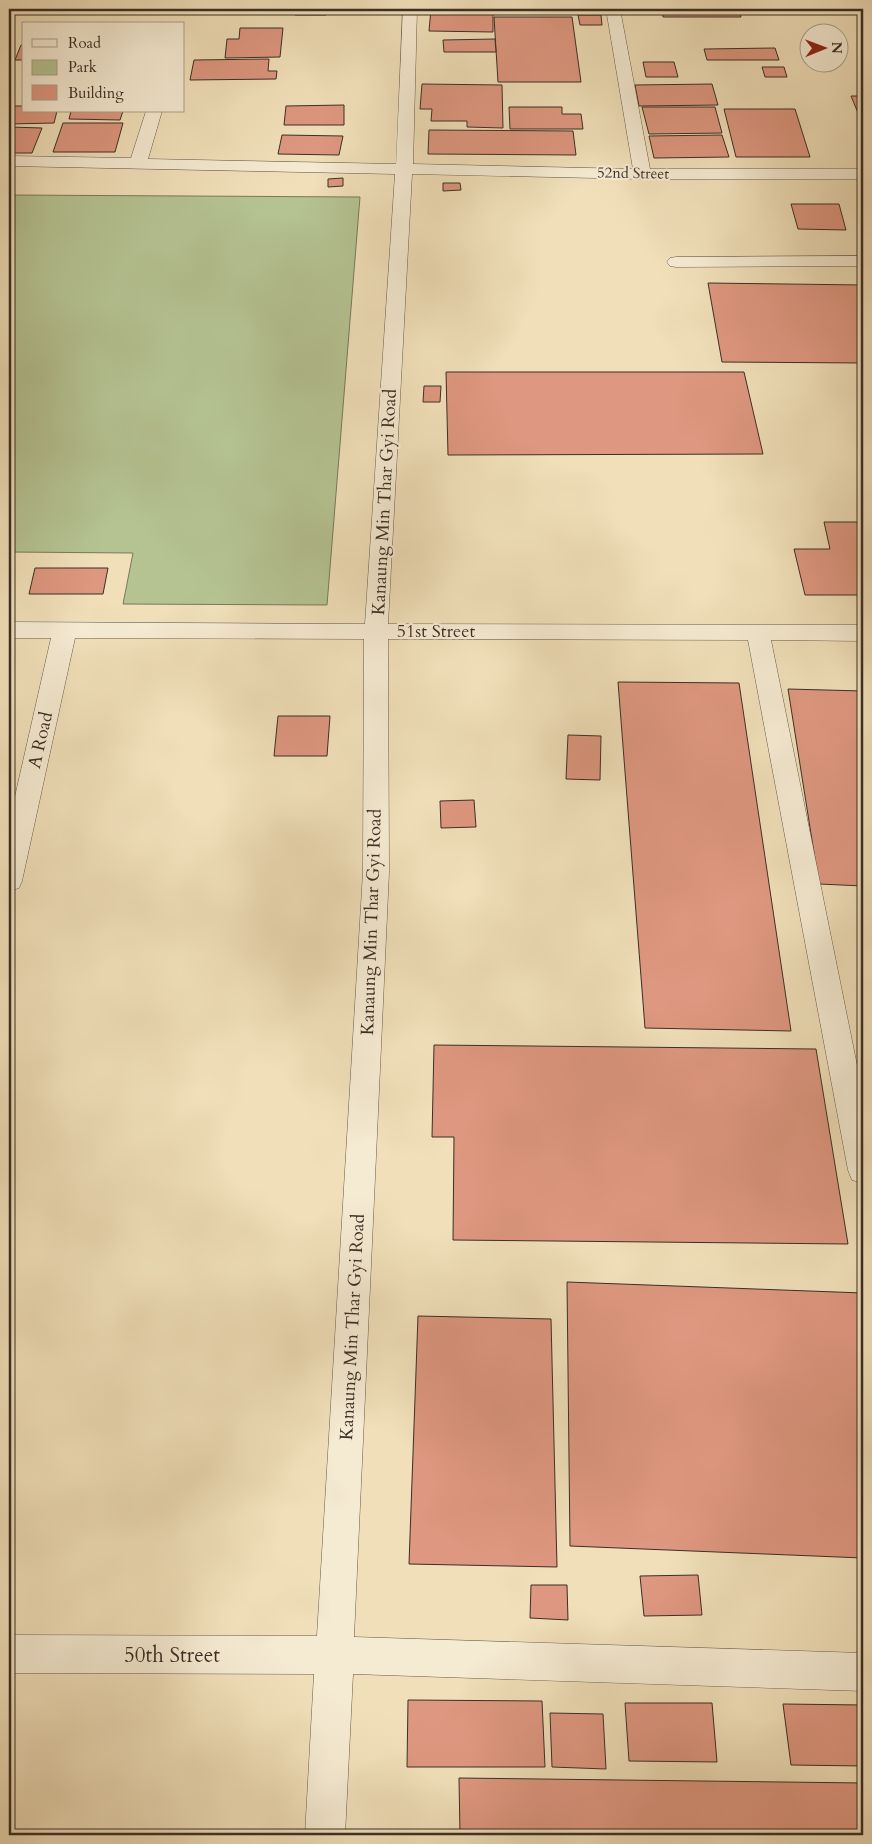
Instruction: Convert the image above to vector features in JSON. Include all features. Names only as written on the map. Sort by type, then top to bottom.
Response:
[{"type":"street","name":"Kanaung Min Thar Gyi Road","points":[[325,1835],[376,872],[376,630],[404,168],[410,9]]},
{"type":"street","points":[[614,9],[642,174]]},
{"type":"street","points":[[138,163],[154,112]]},
{"type":"street","name":"52nd Street","points":[[9,161],[642,174],[863,174]]},
{"type":"street","points":[[676,262],[863,261]]},
{"type":"street","name":"A Road","points":[[9,881],[66,629]]},
{"type":"street","name":"51st Street","points":[[9,630],[863,633]]},
{"type":"street","points":[[758,632],[863,1170]]},
{"type":"street","name":"50th Street","points":[[9,1654],[336,1655],[863,1672]]},
{"type":"green space","points":[[9,195],[360,197],[327,605],[123,604],[133,553],[9,552]]},
{"type":"building","points":[[296,9],[327,9],[326,15],[295,15]]},
{"type":"building","points":[[431,9],[493,9],[493,32],[429,31]]},
{"type":"building","points":[[662,9],[739,9],[741,17],[663,17]]},
{"type":"building","points":[[578,15],[601,15],[602,25],[580,25]]},
{"type":"building","points":[[494,17],[572,17],[581,82],[498,82]]},
{"type":"building","points":[[240,28],[283,28],[280,57],[225,58],[227,39],[239,39]]},
{"type":"building","points":[[495,39],[496,52],[444,52],[443,40]]},
{"type":"building","points":[[21,45],[22,45],[22,60],[15,60]]},
{"type":"building","points":[[775,48],[779,60],[707,60],[704,49]]},
{"type":"building","points":[[269,59],[268,71],[277,71],[276,79],[190,80],[194,60]]},
{"type":"building","points":[[643,62],[674,62],[678,77],[646,77]]},
{"type":"building","points":[[762,67],[784,67],[787,77],[765,77]]},
{"type":"building","points":[[422,84],[502,85],[503,128],[467,127],[467,121],[431,121],[432,109],[420,109]]},
{"type":"building","points":[[712,84],[718,105],[639,106],[635,85]]},
{"type":"building","points":[[851,96],[863,96],[863,125]]},
{"type":"building","points":[[344,105],[344,125],[284,125],[286,106]]},
{"type":"building","points":[[9,106],[22,106],[22,112],[57,112],[54,123],[9,124]]},
{"type":"building","points":[[509,107],[562,107],[562,114],[581,114],[583,129],[510,129]]},
{"type":"building","points":[[642,107],[715,107],[722,133],[649,134]]},
{"type":"building","points":[[724,109],[795,109],[810,157],[736,157]]},
{"type":"building","points":[[71,112],[123,112],[120,120],[69,119]]},
{"type":"building","points":[[63,123],[123,123],[115,152],[53,152]]},
{"type":"building","points":[[9,127],[42,128],[32,153],[9,153]]},
{"type":"building","points":[[429,130],[573,131],[576,155],[428,154]]},
{"type":"building","points":[[282,135],[343,136],[339,155],[278,154]]},
{"type":"building","points":[[722,135],[729,157],[654,158],[649,136]]},
{"type":"building","points":[[343,178],[343,186],[328,187],[328,179]]},
{"type":"building","points":[[443,183],[460,183],[461,190],[443,191]]},
{"type":"building","points":[[791,204],[839,204],[846,230],[798,229]]},
{"type":"building","points":[[708,283],[863,285],[863,363],[722,362]]},
{"type":"building","points":[[446,372],[744,372],[763,454],[448,455]]},
{"type":"building","points":[[424,386],[441,386],[440,402],[423,402]]},
{"type":"building","points":[[824,522],[857,522],[863,545],[863,595],[805,595],[794,549],[830,549]]},
{"type":"building","points":[[35,568],[108,568],[103,594],[29,594]]},
{"type":"building","points":[[618,682],[739,683],[791,1031],[645,1028]]},
{"type":"building","points":[[788,689],[863,691],[863,886],[819,884]]},
{"type":"building","points":[[278,716],[330,716],[327,756],[274,756]]},
{"type":"building","points":[[568,735],[601,736],[600,780],[566,779]]},
{"type":"building","points":[[474,800],[476,827],[441,828],[440,801]]},
{"type":"building","points":[[434,1045],[816,1049],[848,1244],[453,1240],[454,1137],[432,1137]]},
{"type":"building","points":[[567,1282],[863,1293],[863,1558],[570,1546]]},
{"type":"building","points":[[418,1316],[551,1319],[557,1567],[409,1564]]},
{"type":"building","points":[[698,1575],[702,1615],[644,1616],[640,1576]]},
{"type":"building","points":[[531,1585],[567,1585],[568,1620],[530,1618]]},
{"type":"building","points":[[408,1700],[542,1701],[545,1767],[407,1767]]},
{"type":"building","points":[[625,1703],[712,1703],[717,1762],[629,1761]]},
{"type":"building","points":[[783,1704],[863,1705],[863,1766],[791,1765]]},
{"type":"building","points":[[550,1713],[603,1714],[606,1769],[552,1767]]},
{"type":"building","points":[[459,1778],[863,1783],[863,1835],[460,1835]]}]
